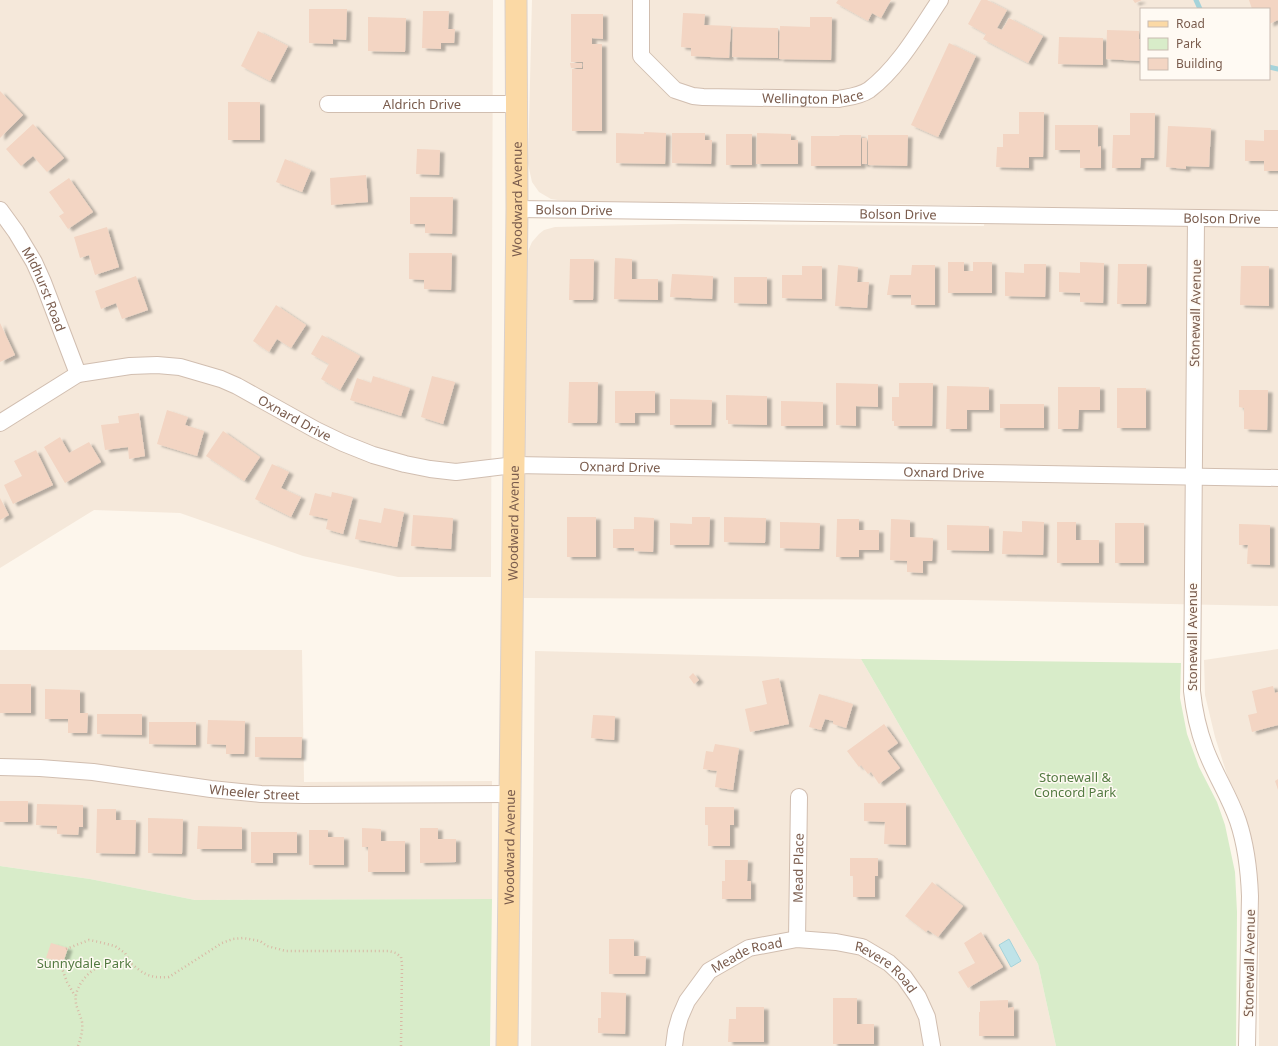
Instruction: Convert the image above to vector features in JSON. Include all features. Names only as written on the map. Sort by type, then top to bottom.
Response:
[{"type":"main road","name":"Woodward Avenue","points":[[508,1046],[517,209],[516,0]]},
{"type":"street","name":"Wellington Place","points":[[641,0],[641,56],[675,90],[693,96],[832,99],[856,96],[868,90],[896,63],[940,0]]},
{"type":"street","name":"Aldrich Drive","points":[[328,104],[516,104]]},
{"type":"street","name":"Bolson Drive","points":[[517,209],[1278,220]]},
{"type":"street","name":"Midhurst Road","points":[[0,210],[16,232],[34,262],[78,374]]},
{"type":"street","name":"Stonewall Avenue","points":[[1196,219],[1192,691],[1198,728],[1205,748],[1238,820],[1245,847],[1249,873],[1250,896],[1247,1046]]},
{"type":"street","name":"Oxnard Drive","points":[[0,423],[78,374],[130,366],[158,365],[204,373],[237,386],[316,430],[373,455],[405,464],[456,472],[514,465],[1193,478],[1278,478]]},
{"type":"street","name":"Wheeler Street","points":[[0,767],[93,772],[211,789],[260,794],[510,794]]},
{"type":"street","name":"Mead Place","points":[[797,939],[799,797]]},
{"type":"street","name":"Meade Road","points":[[674,1046],[676,1031],[682,1012],[687,1002],[709,971],[749,948],[797,939]]},
{"type":"street","name":"Revere Road","points":[[797,939],[836,942],[862,947],[889,963],[904,977],[918,997],[927,1017],[932,1046]]},
{"type":"path","points":[[75,996],[84,978],[98,967],[113,962],[124,962],[131,964],[147,975],[160,978],[170,977],[222,943],[233,939],[243,938],[286,951],[389,951],[396,953],[401,957],[402,964],[401,1046]]},
{"type":"path","points":[[66,949],[89,940],[99,942],[115,946],[125,953],[131,964]]},
{"type":"path","points":[[60,963],[67,982],[75,996],[76,1005],[82,1022],[81,1038],[78,1046]]},
{"type":"shaded area","points":[[0,0],[493,0],[491,577],[398,577],[303,556],[180,513],[94,510],[0,568]]},
{"type":"shaded area","points":[[532,0],[1278,0],[1278,606],[965,600],[524,598],[525,267],[528,251],[532,242],[539,234],[544,230],[555,227],[682,224],[984,226],[986,206],[773,202],[571,202],[551,199],[539,192],[532,182],[528,164]]},
{"type":"shaded area","points":[[1278,649],[1278,1046],[1259,1046],[1259,905],[1247,837],[1215,737],[1205,695],[1204,660]]},
{"type":"shaded area","points":[[0,650],[302,650],[304,782],[492,781],[492,899],[195,900],[90,879],[0,866]]},
{"type":"shaded area","points":[[535,651],[861,659],[1038,964],[1056,1046],[531,1046]]},
{"type":"green space","name":"Stonewall & Concord Park","points":[[861,659],[1181,663],[1180,698],[1187,734],[1199,767],[1217,802],[1225,825],[1235,872],[1237,912],[1236,1046],[1056,1046],[1038,964]]},
{"type":"green space","name":"Sunnydale Park","points":[[0,866],[90,879],[195,900],[492,899],[490,1046],[0,1046]]},
{"type":"water","points":[[1009,939],[1021,961],[1011,967],[999,945]]},
{"type":"building","points":[[838,0],[891,0],[881,18],[872,13],[868,21],[836,3]]},
{"type":"building","points":[[981,0],[987,0],[1007,10],[997,28],[1002,30],[1009,18],[1043,36],[1028,63],[983,39],[986,34],[968,24]]},
{"type":"building","points":[[1133,0],[1142,0],[1135,3]]},
{"type":"building","points":[[1249,0],[1278,0],[1278,20],[1270,24],[1270,8],[1252,8]]},
{"type":"building","points":[[309,9],[347,9],[346,40],[333,39],[333,44],[309,43]]},
{"type":"building","points":[[423,11],[449,11],[448,29],[455,29],[454,43],[441,43],[441,49],[422,48]]},
{"type":"building","points":[[683,13],[705,14],[704,25],[731,26],[729,58],[691,56],[691,48],[681,47]]},
{"type":"building","points":[[571,14],[603,14],[603,39],[592,38],[592,44],[602,44],[602,131],[572,131],[572,69],[583,69],[583,62],[571,62]]},
{"type":"building","points":[[368,17],[406,18],[405,52],[368,51]]},
{"type":"building","points":[[810,17],[832,17],[831,60],[779,59],[780,26],[810,27]]},
{"type":"building","points":[[733,27],[778,28],[778,58],[732,57]]},
{"type":"building","points":[[1107,30],[1139,31],[1140,61],[1106,59]]},
{"type":"building","points":[[258,31],[288,46],[270,81],[241,66]]},
{"type":"building","points":[[1059,37],[1103,38],[1103,65],[1058,64]]},
{"type":"building","points":[[949,43],[976,56],[938,137],[911,125]]},
{"type":"building","points":[[570,63],[582,63],[582,68],[571,68]]},
{"type":"building","points":[[0,91],[23,115],[0,138]]},
{"type":"building","points":[[228,102],[260,102],[260,140],[228,140]]},
{"type":"building","points":[[1019,112],[1044,112],[1043,157],[1029,157],[1029,168],[996,167],[997,147],[1003,147],[1003,134],[1019,134]]},
{"type":"building","points":[[1130,113],[1155,113],[1154,158],[1141,158],[1140,168],[1112,168],[1113,135],[1130,135]]},
{"type":"building","points":[[33,124],[64,158],[47,172],[33,156],[21,166],[6,149]]},
{"type":"building","points":[[1055,125],[1098,125],[1098,147],[1101,146],[1101,168],[1080,168],[1080,150],[1055,150]]},
{"type":"building","points":[[1168,126],[1211,128],[1209,167],[1186,166],[1186,169],[1166,167]]},
{"type":"building","points":[[1264,130],[1278,130],[1278,171],[1264,171],[1264,161],[1245,161],[1245,140],[1264,141]]},
{"type":"building","points":[[644,132],[666,133],[665,164],[616,163],[616,133],[644,134]]},
{"type":"building","points":[[672,133],[705,133],[705,140],[712,140],[711,164],[672,163]]},
{"type":"building","points":[[757,133],[791,134],[791,140],[798,140],[798,164],[756,164]]},
{"type":"building","points":[[726,134],[752,134],[752,165],[726,165]]},
{"type":"building","points":[[861,135],[861,166],[811,166],[811,136]]},
{"type":"building","points":[[868,135],[908,135],[907,166],[868,165]]},
{"type":"building","points":[[862,138],[867,138],[867,164],[862,164]]},
{"type":"building","points":[[417,149],[440,150],[439,175],[416,174]]},
{"type":"building","points":[[285,159],[311,170],[302,192],[276,182]]},
{"type":"building","points":[[366,175],[368,202],[331,205],[330,178]]},
{"type":"building","points":[[69,178],[93,212],[68,229],[59,216],[64,213],[49,192]]},
{"type":"building","points":[[410,197],[453,197],[452,234],[425,233],[425,224],[410,224]]},
{"type":"building","points":[[107,227],[119,267],[95,275],[89,255],[80,258],[74,237]]},
{"type":"building","points":[[409,253],[452,253],[451,290],[424,289],[424,280],[409,279]]},
{"type":"building","points":[[615,258],[632,259],[632,279],[658,279],[658,300],[614,299]]},
{"type":"building","points":[[570,259],[594,259],[593,300],[569,300]]},
{"type":"building","points":[[948,262],[964,262],[964,271],[973,271],[973,262],[992,262],[992,293],[948,293]]},
{"type":"building","points":[[1080,262],[1104,263],[1103,303],[1080,302],[1080,293],[1059,292],[1059,272],[1080,273]]},
{"type":"building","points":[[1024,264],[1046,264],[1045,297],[1005,296],[1005,272],[1024,273]]},
{"type":"building","points":[[1118,264],[1147,264],[1146,304],[1117,304]]},
{"type":"building","points":[[838,265],[858,267],[857,282],[869,282],[867,308],[835,306]]},
{"type":"building","points":[[912,265],[935,265],[935,305],[911,305],[911,295],[887,295],[890,275],[911,275]]},
{"type":"building","points":[[802,266],[822,266],[822,299],[782,298],[782,275],[802,275]]},
{"type":"building","points":[[1241,266],[1269,266],[1269,306],[1240,305]]},
{"type":"building","points":[[672,274],[713,276],[712,299],[670,297]]},
{"type":"building","points":[[136,276],[148,310],[122,319],[116,303],[101,309],[95,291]]},
{"type":"building","points":[[734,277],[767,277],[767,304],[734,303]]},
{"type":"building","points":[[276,305],[306,325],[291,348],[277,339],[269,352],[253,341]]},
{"type":"building","points":[[0,323],[15,355],[0,362]]},
{"type":"building","points":[[322,335],[360,356],[340,390],[321,379],[329,364],[311,354]]},
{"type":"building","points":[[373,376],[410,388],[401,416],[350,400],[357,378],[371,383]]},
{"type":"building","points":[[432,376],[455,382],[443,424],[421,417]]},
{"type":"building","points":[[569,382],[598,382],[597,423],[568,423]]},
{"type":"building","points":[[836,383],[878,384],[878,407],[856,406],[856,426],[836,425]]},
{"type":"building","points":[[899,383],[933,383],[932,426],[894,426],[894,421],[892,421],[892,397],[899,397]]},
{"type":"building","points":[[947,386],[989,387],[989,410],[967,410],[967,429],[946,429]]},
{"type":"building","points":[[1058,387],[1100,387],[1100,410],[1079,410],[1078,429],[1058,429]]},
{"type":"building","points":[[1117,388],[1146,388],[1146,428],[1117,428]]},
{"type":"building","points":[[1239,390],[1268,390],[1267,430],[1244,429],[1244,408],[1239,407]]},
{"type":"building","points":[[615,391],[655,391],[655,413],[635,413],[635,423],[615,423]]},
{"type":"building","points":[[726,395],[767,396],[767,425],[728,424],[728,420],[726,420]]},
{"type":"building","points":[[670,399],[712,400],[711,425],[670,425]]},
{"type":"building","points":[[781,401],[823,402],[823,426],[781,426]]},
{"type":"building","points":[[1000,404],[1044,404],[1044,428],[1000,428]]},
{"type":"building","points":[[167,410],[188,417],[185,425],[204,431],[197,456],[157,444]]},
{"type":"building","points":[[139,413],[145,456],[129,459],[128,447],[105,450],[101,425],[119,423],[118,416]]},
{"type":"building","points":[[223,431],[260,457],[244,481],[206,456]]},
{"type":"building","points":[[60,437],[69,453],[89,442],[101,462],[65,483],[44,447]]},
{"type":"building","points":[[36,450],[53,485],[13,504],[4,485],[22,476],[14,461]]},
{"type":"building","points":[[272,464],[289,472],[281,488],[301,497],[291,517],[255,499]]},
{"type":"building","points":[[332,492],[353,497],[343,534],[326,529],[328,519],[309,515],[315,493],[331,497]]},
{"type":"building","points":[[0,498],[9,515],[0,520]]},
{"type":"building","points":[[384,508],[404,512],[397,547],[355,539],[359,519],[381,523]]},
{"type":"building","points":[[413,515],[453,518],[451,549],[411,546]]},
{"type":"building","points":[[567,517],[596,517],[596,557],[567,557]]},
{"type":"building","points":[[634,517],[654,518],[653,552],[634,551],[634,548],[613,548],[613,529],[634,529]]},
{"type":"building","points":[[692,517],[710,517],[709,545],[670,545],[670,523],[692,524]]},
{"type":"building","points":[[724,517],[766,518],[765,543],[724,542]]},
{"type":"building","points":[[837,519],[859,519],[859,530],[879,530],[879,550],[859,550],[859,557],[836,557]]},
{"type":"building","points":[[891,519],[910,520],[910,537],[933,538],[932,561],[923,561],[923,573],[907,572],[907,561],[890,560]]},
{"type":"building","points":[[1022,521],[1044,522],[1043,555],[1002,554],[1003,531],[1022,532]]},
{"type":"building","points":[[780,522],[820,523],[819,549],[780,548]]},
{"type":"building","points":[[1057,522],[1076,522],[1076,540],[1099,540],[1099,563],[1057,563]]},
{"type":"building","points":[[1115,523],[1144,523],[1144,563],[1115,563]]},
{"type":"building","points":[[1239,524],[1270,525],[1270,565],[1247,564],[1248,545],[1239,545]]},
{"type":"building","points":[[947,525],[989,526],[989,551],[947,550]]},
{"type":"building","points":[[693,673],[699,680],[694,684],[689,677]]},
{"type":"building","points":[[779,678],[789,724],[750,732],[745,709],[767,704],[762,681]]},
{"type":"building","points":[[0,684],[31,684],[31,713],[0,713]]},
{"type":"building","points":[[1273,686],[1275,693],[1278,692],[1278,725],[1252,732],[1248,715],[1257,713],[1252,691]]},
{"type":"building","points":[[45,689],[80,690],[80,713],[88,713],[87,733],[68,733],[68,719],[45,719]]},
{"type":"building","points":[[819,694],[853,704],[846,728],[833,724],[833,721],[825,719],[821,730],[809,727]]},
{"type":"building","points":[[97,714],[142,714],[142,735],[97,734]]},
{"type":"building","points":[[593,715],[615,716],[614,740],[591,738]]},
{"type":"building","points":[[208,720],[245,721],[244,754],[226,754],[226,745],[207,744]]},
{"type":"building","points":[[149,722],[196,722],[196,745],[149,744]]},
{"type":"building","points":[[884,724],[898,743],[887,751],[900,768],[879,784],[871,772],[868,774],[861,765],[859,767],[847,751]]},
{"type":"building","points":[[255,737],[302,737],[301,758],[255,757]]},
{"type":"building","points":[[715,744],[739,748],[733,790],[715,787],[717,771],[703,769],[706,751],[713,752]]},
{"type":"building","points":[[1278,779],[1278,790],[1275,781]]},
{"type":"building","points":[[0,801],[28,801],[28,822],[0,822]]},
{"type":"building","points":[[864,803],[906,803],[906,845],[884,844],[885,822],[864,821]]},
{"type":"building","points":[[37,804],[83,805],[83,827],[79,827],[78,835],[57,834],[57,826],[36,825]]},
{"type":"building","points":[[705,807],[734,807],[734,825],[730,825],[730,846],[708,846],[708,825],[705,825]]},
{"type":"building","points":[[97,809],[116,809],[116,820],[136,820],[135,854],[96,853]]},
{"type":"building","points":[[148,818],[183,819],[182,854],[148,853]]},
{"type":"building","points":[[198,826],[242,827],[242,849],[197,849]]},
{"type":"building","points":[[362,828],[381,829],[381,841],[405,841],[405,872],[368,872],[368,847],[362,847]]},
{"type":"building","points":[[420,828],[438,828],[438,839],[456,839],[456,862],[420,863]]},
{"type":"building","points":[[309,830],[328,830],[328,837],[344,837],[344,865],[309,865]]},
{"type":"building","points":[[251,832],[297,832],[297,853],[273,853],[273,863],[251,863]]},
{"type":"building","points":[[850,858],[878,858],[878,876],[875,876],[875,897],[853,897],[853,876],[850,876]]},
{"type":"building","points":[[725,860],[748,860],[747,881],[751,881],[751,899],[722,899],[722,881],[725,881]]},
{"type":"building","points":[[932,882],[963,906],[938,937],[928,930],[926,932],[905,916]]},
{"type":"building","points":[[981,932],[1003,967],[968,988],[958,972],[975,963],[964,943]]},
{"type":"building","points":[[609,939],[634,939],[634,956],[646,956],[645,974],[609,974]]},
{"type":"building","points":[[51,943],[68,948],[63,963],[46,958]]},
{"type":"building","points":[[601,992],[626,993],[625,1034],[598,1033],[598,1018],[601,1018]]},
{"type":"building","points":[[833,998],[857,998],[857,1024],[874,1024],[874,1044],[833,1044]]},
{"type":"building","points":[[1008,1000],[1008,1008],[1014,1007],[1014,1036],[979,1036],[980,1001]]},
{"type":"building","points":[[736,1007],[764,1007],[764,1042],[728,1042],[729,1019],[736,1019]]},
{"type":"waterway","points":[[1196,0],[1200,8]]},
{"type":"waterway","points":[[1270,67],[1278,69]]}]
